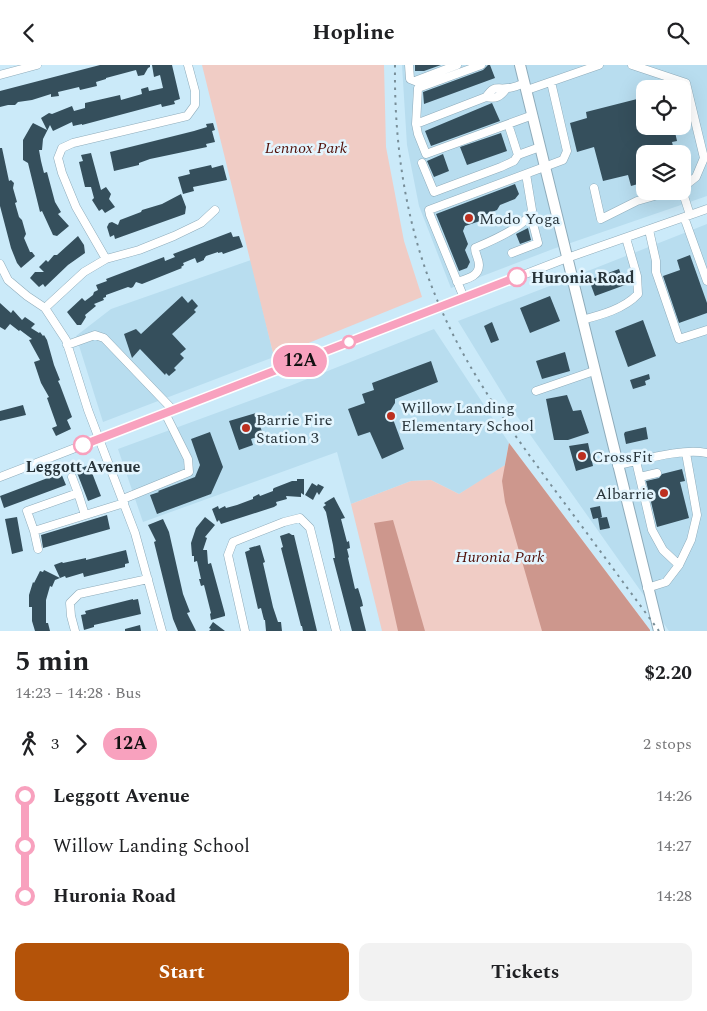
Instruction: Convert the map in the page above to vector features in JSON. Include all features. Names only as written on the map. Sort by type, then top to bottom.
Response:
[{"type":"main road","points":[[520,65],[659,631]]},
{"type":"street","points":[[0,75],[37,65]]},
{"type":"street","points":[[106,259],[76,207],[62,173],[58,158],[62,148],[73,143],[187,116],[195,105],[195,91],[188,65]]},
{"type":"street","points":[[409,65],[410,79],[415,81],[457,65]]},
{"type":"street","points":[[481,65],[418,88],[416,124],[418,135],[426,154],[532,115]]},
{"type":"street","points":[[416,124],[486,97],[491,89],[498,87],[506,89],[526,87],[550,82],[600,65]]},
{"type":"street","points":[[632,65],[686,83],[704,158],[696,177],[691,181]]},
{"type":"street","points":[[464,298],[429,210],[563,160],[567,151],[550,82]]},
{"type":"street","points":[[510,130],[518,155]]},
{"type":"street","points":[[422,163],[434,191],[501,167],[514,161],[518,155],[540,147]]},
{"type":"street","points":[[457,282],[474,276],[477,272],[479,265],[475,248],[505,235],[530,216],[532,211],[522,175]]},
{"type":"street","points":[[594,188],[601,219],[640,200]]},
{"type":"street","points":[[684,200],[687,216],[707,281]]},
{"type":"street","points":[[0,477],[567,258],[707,209]]},
{"type":"street","points":[[45,309],[84,272],[106,259],[139,250],[174,236],[201,223],[215,210]]},
{"type":"street","points":[[512,253],[538,243],[530,216]]},
{"type":"street","points":[[649,230],[656,261],[656,272],[679,339],[707,330]]},
{"type":"street","points":[[582,320],[620,307],[633,300],[638,294],[637,276],[626,238]]},
{"type":"street","points":[[0,264],[8,280],[45,309],[67,345],[88,410],[135,533],[162,631]]},
{"type":"street","points":[[34,531],[123,501],[189,472],[188,459],[169,412],[104,338],[95,335],[67,345]]},
{"type":"street","points":[[536,391],[594,371]]},
{"type":"street","points":[[617,465],[699,451],[707,453]]},
{"type":"street","points":[[647,588],[666,582],[680,565],[691,540],[697,515],[686,453]]},
{"type":"street","points":[[636,461],[652,530],[663,550],[680,565]]},
{"type":"street","points":[[640,477],[657,473]]},
{"type":"street","points":[[72,477],[85,515]]},
{"type":"street","points":[[38,549],[28,511],[78,493]]},
{"type":"street","points":[[245,631],[228,555],[233,542],[284,522],[300,518],[310,528],[336,631]]},
{"type":"street","points":[[74,631],[70,603],[79,594],[148,579]]},
{"type":"shaded area","points":[[402,65],[707,65],[707,196],[553,249],[451,288],[419,206],[407,145]]},
{"type":"shaded area","points":[[707,224],[707,631],[669,631],[512,409],[458,321]]},
{"type":"shaded area","points":[[251,260],[274,357],[103,422],[76,336],[111,309]]},
{"type":"shaded area","name":"Willow Landing Elementary School","points":[[434,329],[509,443],[505,465],[484,479],[459,494],[431,480],[411,481],[351,504],[337,452],[143,522],[118,449],[282,389]]},
{"type":"shaded area","points":[[509,443],[650,631],[542,631],[505,502],[502,481]]},
{"type":"shaded area","points":[[393,520],[425,631],[398,631],[374,523]]},
{"type":"green space","name":"Lennox Park","points":[[202,65],[384,65],[386,147],[404,241],[422,297],[274,357]]},
{"type":"green space","name":"Huronia Park","points":[[509,443],[650,631],[382,631],[351,504],[411,481],[431,480],[459,494],[505,465]]},
{"type":"building","points":[[100,65],[150,65],[150,67],[144,75],[138,76],[136,70],[96,82],[97,86],[80,90],[79,87],[58,92],[59,96],[51,97],[51,94],[18,102],[15,105],[0,107],[0,91]]},
{"type":"building","points":[[152,65],[172,65],[180,99],[174,101],[175,104],[162,107],[161,104],[82,125],[73,126],[72,122],[53,131],[50,125],[43,139],[42,150],[39,150],[41,161],[44,173],[47,172],[55,202],[61,212],[58,214],[69,226],[57,236],[53,235],[42,211],[40,212],[28,163],[23,160],[23,140],[31,126],[33,123],[47,130],[41,118],[49,113],[52,114],[72,106],[74,111],[85,108],[85,103],[120,95],[121,100],[142,94],[141,89],[148,87],[149,91],[163,88],[160,75],[154,77]]},
{"type":"building","points":[[415,65],[441,65],[424,71],[415,71]]},
{"type":"building","points":[[490,65],[495,78],[424,104],[423,92],[483,70]]},
{"type":"building","points":[[636,99],[636,135],[676,135],[677,141],[672,142],[673,145],[636,145],[636,185],[631,186],[628,175],[603,181],[594,147],[577,152],[570,123],[587,118],[586,112]]},
{"type":"building","points":[[492,103],[500,121],[431,146],[425,131]]},
{"type":"building","points":[[213,123],[215,130],[212,131],[215,142],[206,144],[207,147],[150,159],[139,163],[139,165],[114,171],[110,152],[194,131],[207,127],[206,124]]},
{"type":"building","points":[[501,133],[507,151],[467,165],[460,147]]},
{"type":"building","points":[[0,148],[2,148],[9,181],[11,180],[14,183],[13,188],[17,202],[15,203],[26,234],[24,238],[30,252],[35,256],[21,268],[11,248],[0,206]]},
{"type":"building","points":[[91,153],[101,190],[106,187],[111,194],[109,199],[115,207],[105,213],[102,209],[99,211],[92,200],[94,198],[91,187],[85,187],[79,162],[83,161],[81,155]]},
{"type":"building","points":[[443,154],[449,171],[434,177],[427,161]]},
{"type":"building","points":[[211,165],[212,168],[223,165],[227,180],[193,187],[194,191],[183,194],[178,177],[190,174],[189,170]]},
{"type":"building","points":[[515,184],[519,194],[515,199],[500,205],[497,210],[482,216],[480,221],[465,226],[463,231],[468,244],[465,250],[470,262],[467,268],[459,271],[436,214]]},
{"type":"building","points":[[181,194],[186,207],[185,214],[115,239],[114,235],[110,237],[107,227],[109,223],[112,222],[118,225],[120,220],[142,210],[162,204]]},
{"type":"building","points":[[528,228],[531,240],[520,244],[516,234]]},
{"type":"building","points":[[231,232],[233,237],[239,236],[243,247],[223,254],[218,252],[206,256],[204,260],[197,263],[195,258],[183,263],[182,268],[142,284],[136,282],[131,288],[128,287],[106,295],[103,298],[104,300],[94,304],[96,306],[85,315],[86,317],[81,325],[77,325],[67,312],[82,298],[85,301],[93,295],[98,290],[96,285],[107,281],[106,279],[164,257],[165,261],[175,257],[173,254]]},
{"type":"building","points":[[78,236],[84,245],[85,253],[68,265],[45,287],[43,284],[39,287],[30,278],[35,272],[44,272],[39,267],[46,260],[48,262],[54,255],[57,255]]},
{"type":"building","points":[[690,255],[707,303],[707,313],[679,323],[663,276],[680,270],[677,260]]},
{"type":"building","points":[[619,269],[625,285],[595,296],[589,280]]},
{"type":"building","points":[[182,296],[188,303],[192,299],[198,306],[194,310],[196,312],[172,334],[186,349],[180,354],[184,358],[174,368],[176,370],[169,376],[166,373],[165,375],[140,349],[132,358],[124,334],[136,329],[141,334]]},
{"type":"building","points":[[550,296],[560,321],[530,333],[520,308]]},
{"type":"building","points":[[0,303],[11,313],[13,310],[22,320],[25,317],[35,324],[31,328],[44,335],[47,340],[60,380],[58,381],[72,417],[67,420],[71,429],[56,436],[52,428],[57,426],[47,398],[49,397],[41,383],[34,362],[40,360],[29,340],[32,339],[10,324],[5,330],[0,327]]},
{"type":"building","points":[[643,320],[656,356],[628,367],[615,331]]},
{"type":"building","points":[[492,322],[499,340],[491,343],[484,326]]},
{"type":"building","points":[[565,352],[570,371],[542,379],[536,361]]},
{"type":"building","points":[[431,361],[438,382],[395,399],[395,403],[390,411],[404,449],[382,459],[370,432],[358,436],[348,409],[365,403],[362,394],[374,390],[372,383]]},
{"type":"building","points":[[649,374],[650,379],[645,381],[646,385],[633,389],[630,380]]},
{"type":"building","points":[[567,395],[573,411],[581,410],[589,433],[568,440],[554,440],[546,399]]},
{"type":"building","points":[[23,405],[26,415],[0,421],[0,411]]},
{"type":"building","name":"Barrie Fire Station 3","points":[[256,413],[263,435],[251,439],[253,445],[239,450],[229,421]]},
{"type":"building","points":[[646,427],[648,439],[626,444],[625,432]]},
{"type":"building","points":[[210,432],[223,467],[211,494],[157,514],[150,495],[195,477],[200,465],[191,439]]},
{"type":"building","name":"CrossFit","points":[[588,443],[593,466],[576,471],[569,446]]},
{"type":"building","points":[[89,465],[101,496],[88,501],[76,470]]},
{"type":"building","name":"Albarrie","points":[[682,469],[685,481],[680,482],[689,518],[657,527],[646,481],[659,478],[662,474]]},
{"type":"building","points":[[61,473],[66,485],[4,508],[0,496]]},
{"type":"building","points":[[297,479],[304,479],[304,495],[301,493],[301,497],[286,496],[287,499],[276,502],[277,505],[274,507],[221,524],[219,520],[217,522],[212,509],[218,506],[219,509],[225,506],[226,508],[237,505],[253,499],[253,497],[259,494],[260,496],[273,491],[274,488],[297,481]]},
{"type":"building","points":[[312,483],[324,487],[319,495],[317,492],[313,500],[305,495]]},
{"type":"building","points":[[334,497],[345,518],[341,519],[347,542],[349,541],[350,548],[347,549],[348,558],[355,589],[358,588],[362,601],[363,606],[360,607],[366,631],[352,631],[333,558],[335,558],[333,545],[326,512],[323,507],[326,505],[324,503]]},
{"type":"building","points":[[600,506],[602,517],[600,518],[607,517],[610,528],[600,530],[598,518],[593,519],[590,508]]},
{"type":"building","points":[[107,515],[110,529],[43,548],[41,535]]},
{"type":"building","points":[[17,517],[23,551],[12,554],[5,519]]},
{"type":"building","points":[[205,517],[215,525],[205,537],[207,538],[203,550],[207,550],[208,564],[211,563],[225,614],[225,616],[211,620],[204,585],[201,586],[199,579],[201,579],[197,561],[194,562],[194,556],[192,556],[191,543],[196,528]]},
{"type":"building","points":[[163,519],[169,532],[183,594],[190,612],[187,613],[196,631],[178,631],[173,619],[154,542],[156,541],[148,525]]},
{"type":"building","points":[[289,533],[294,535],[317,631],[303,631],[301,626],[281,548],[283,547],[280,536]]},
{"type":"building","points":[[260,545],[273,607],[278,622],[281,622],[282,631],[266,631],[261,608],[258,609],[245,552],[250,550],[249,548]]},
{"type":"building","points":[[126,550],[129,563],[125,564],[125,567],[84,577],[83,573],[60,578],[54,565],[86,558],[86,560]]},
{"type":"building","points":[[44,570],[60,578],[55,580],[52,587],[50,586],[46,600],[46,623],[48,623],[50,631],[35,631],[32,621],[32,607],[29,607],[29,595],[33,582],[40,571],[43,572]]},
{"type":"building","points":[[138,599],[141,614],[94,625],[94,627],[84,630],[81,615],[86,614],[85,611]]},
{"type":"building","points":[[213,622],[225,631],[209,631]]},
{"type":"building","points":[[140,625],[141,631],[125,631],[125,629]]},
{"type":"railway","points":[[395,65],[397,126],[404,186],[410,215],[427,274],[449,327],[461,351],[504,419],[659,631]]},
{"type":"bus line","name":"12A","points":[[83,445],[517,277]]},
{"type":"place","name":"Modo Yoga","points":[[469,218]]},
{"type":"place","name":"Huronia Road","points":[[517,277]]},
{"type":"place","name":"Willow Landing Elementary School","points":[[391,416]]},
{"type":"place","name":"Barrie Fire Station 3","points":[[246,428]]},
{"type":"place","name":"Leggott Avenue","points":[[83,445]]},
{"type":"place","name":"CrossFit","points":[[582,456]]},
{"type":"place","name":"Albarrie","points":[[664,493]]}]
